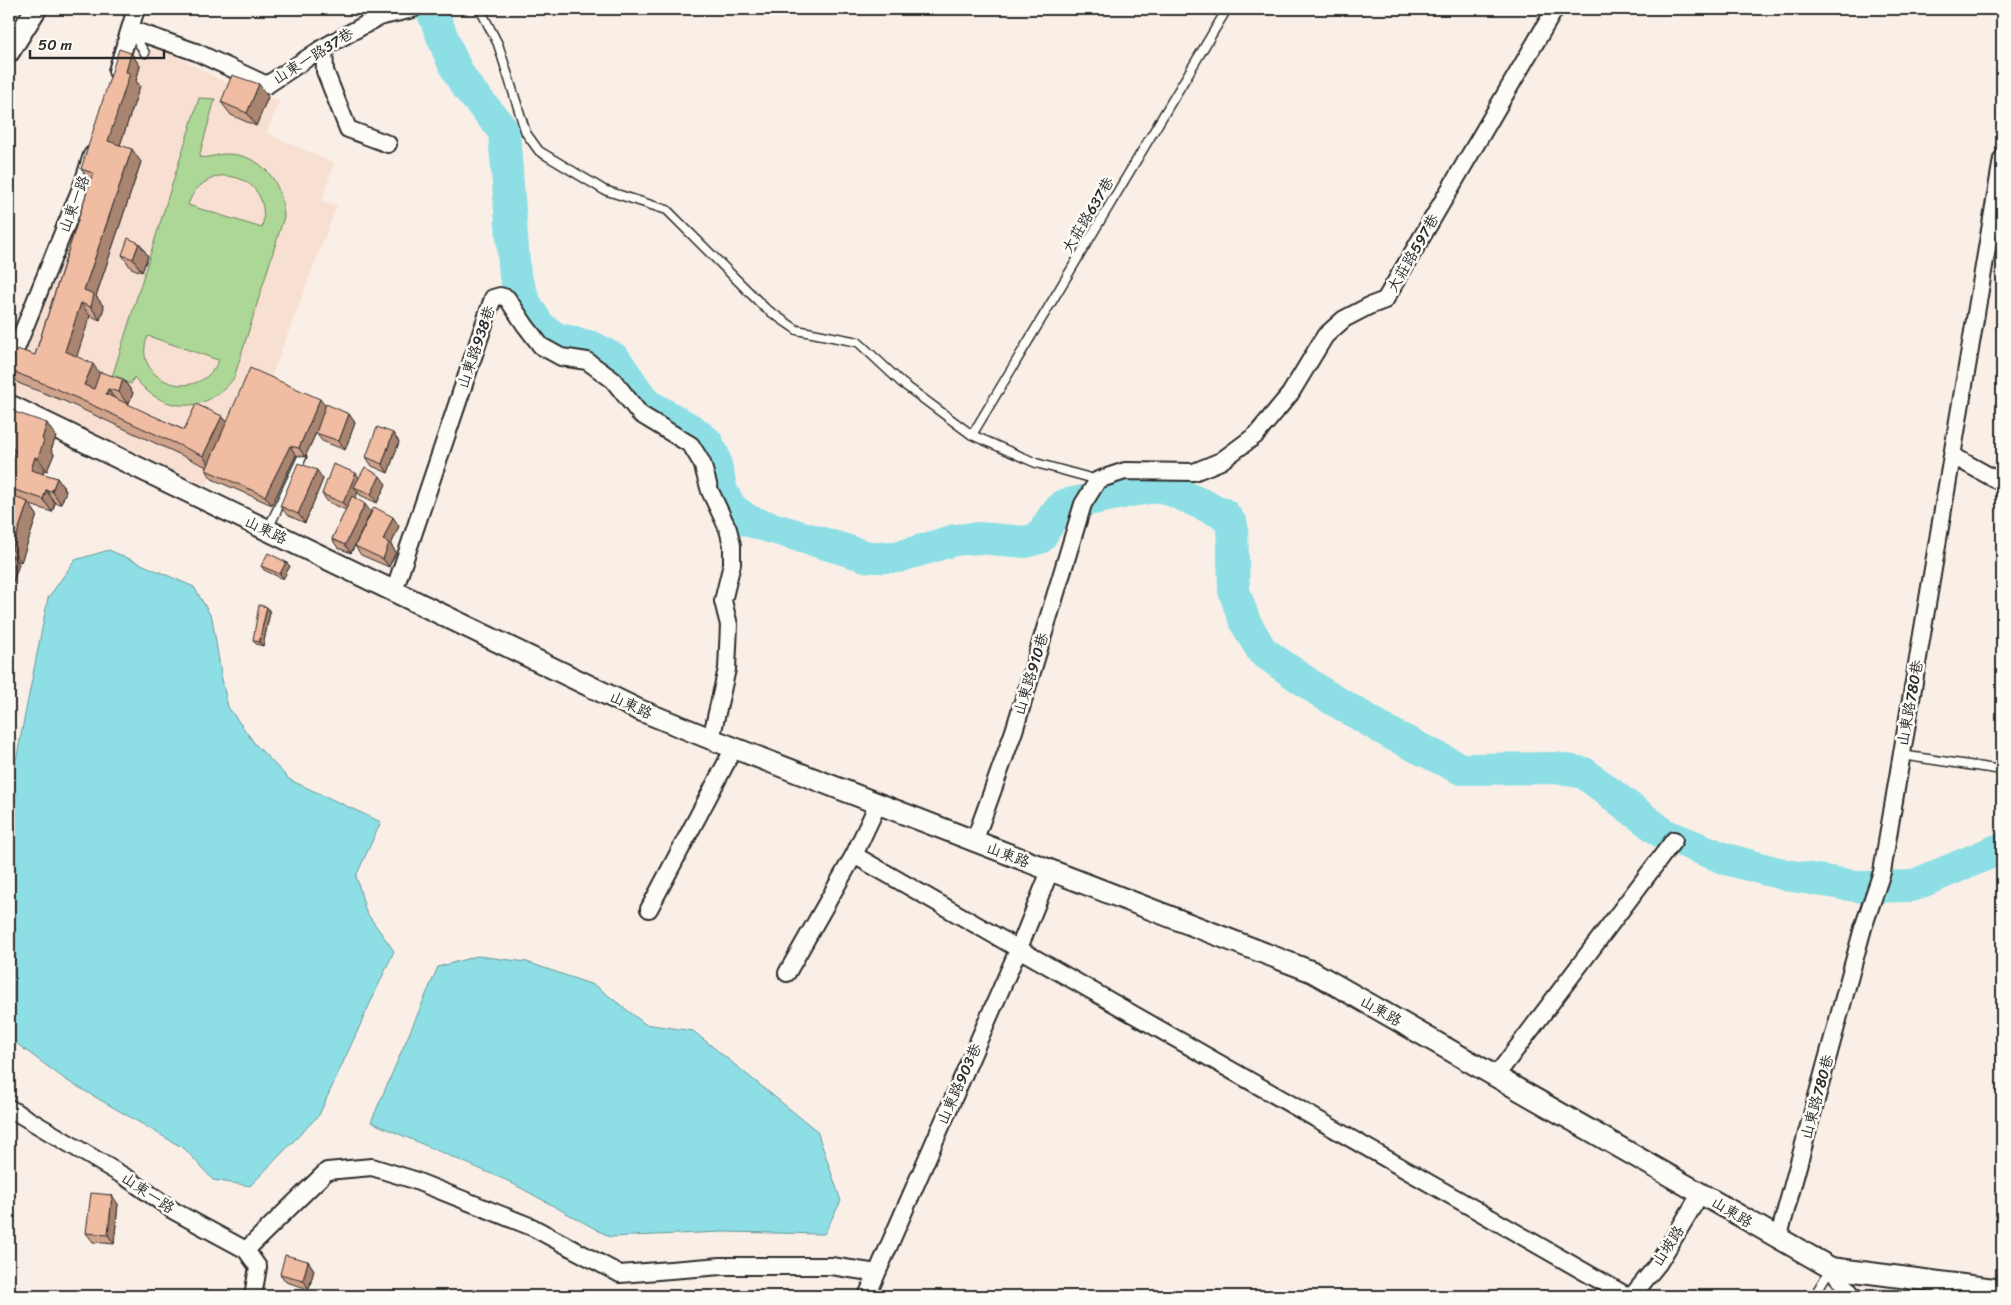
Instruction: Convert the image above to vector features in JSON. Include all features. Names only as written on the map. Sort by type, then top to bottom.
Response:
[{"type":"street","points":[[9,52],[36,9]]},
{"type":"street","points":[[113,83],[136,9]]},
{"type":"street","name":"山東一路37巷","points":[[130,29],[196,52],[267,85],[324,48],[379,17],[413,9]]},
{"type":"street","name":"大莊路597巷","points":[[1090,493],[1125,471],[1194,472],[1221,461],[1256,435],[1290,394],[1325,336],[1344,319],[1385,300],[1555,9]]},
{"type":"street","points":[[324,48],[325,71],[348,129],[388,144]]},
{"type":"street","name":"山東一路","points":[[9,366],[83,183],[97,138]]},
{"type":"street","name":"山東路780巷","points":[[1778,1239],[1863,928],[1882,872],[2002,159]]},
{"type":"street","name":"山東路938巷","points":[[394,591],[493,298],[500,296],[508,298],[524,325],[542,346],[561,357],[587,361],[613,380],[640,414],[691,445],[702,463],[710,491],[728,529],[732,545],[732,564],[723,601],[729,624],[728,669],[711,739]]},
{"type":"street","name":"山東路","points":[[9,405],[637,709],[974,842],[1313,972],[1831,1268],[2002,1290]]},
{"type":"street","points":[[1953,456],[2002,483]]},
{"type":"street","name":"山東路910巷","points":[[974,842],[1014,731],[1090,493]]},
{"type":"street","points":[[650,909],[734,748]]},
{"type":"street","points":[[787,973],[854,855],[878,804]]},
{"type":"street","points":[[1495,1077],[1674,840]]},
{"type":"street","points":[[854,855],[1627,1296]]},
{"type":"street","name":"山東路903巷","points":[[867,1296],[1019,948],[1050,871]]},
{"type":"street","name":"山東一路","points":[[9,1108],[127,1178],[174,1210],[246,1250]]},
{"type":"street","points":[[254,1296],[258,1267],[246,1250],[327,1171],[372,1167],[411,1179],[532,1228],[620,1274],[720,1266],[831,1266],[877,1273]]},
{"type":"street","name":"山坡路","points":[[1632,1296],[1658,1264],[1702,1193]]},
{"type":"street","points":[[1831,1268],[1853,1296]]},
{"type":"lane","points":[[480,9],[498,44],[526,133],[539,151],[604,190],[667,210],[765,308],[797,330],[858,342],[902,383],[972,435],[1036,463],[1090,493]]},
{"type":"lane","name":"大莊路637巷","points":[[972,435],[1227,9]]},
{"type":"lane","points":[[130,29],[145,53]]},
{"type":"lane","points":[[268,531],[302,457]]},
{"type":"lane","points":[[1901,755],[2002,770]]},
{"type":"lane","points":[[1814,1296],[1831,1268]]},
{"type":"shaded area","points":[[158,47],[225,82],[279,101],[267,133],[334,163],[322,201],[337,205],[271,378],[232,429],[205,488],[9,396],[90,182],[129,62]]},
{"type":"green space","points":[[199,98],[215,99],[199,157],[226,154],[239,155],[251,159],[260,165],[275,182],[280,193],[284,217],[234,378],[223,390],[210,399],[197,404],[184,405],[158,398],[145,389],[134,377],[131,384],[112,377]],"holes":[[[219,176],[230,176],[240,179],[249,183],[255,190],[260,197],[263,207],[262,228],[188,205],[199,186]],[[148,336],[218,360],[219,360],[209,375],[196,383],[182,385],[168,382],[156,375],[148,365],[145,351]]]},
{"type":"water","points":[[109,550],[194,587],[212,618],[228,707],[255,744],[290,780],[381,822],[356,876],[366,912],[394,951],[319,1115],[250,1186],[213,1180],[185,1149],[66,1080],[13,1041],[9,1029],[9,796],[48,598],[75,560]]},
{"type":"water","points":[[477,956],[527,962],[596,986],[645,1024],[693,1031],[817,1131],[841,1201],[824,1234],[722,1232],[610,1237],[508,1181],[371,1122],[438,967]]},
{"type":"building","points":[[119,49],[131,53],[126,72],[130,73],[108,141],[132,149],[84,290],[94,294],[91,307],[81,303],[65,351],[93,364],[84,385],[94,389],[100,372],[123,379],[119,392],[108,389],[106,394],[184,430],[196,404],[222,416],[203,456],[55,388],[9,370],[17,349],[35,355],[93,173],[81,169]]},
{"type":"building","points":[[232,75],[259,84],[247,113],[221,102]]},
{"type":"building","points":[[128,238],[139,243],[133,259],[122,255]]},
{"type":"building","points":[[250,368],[320,399],[299,448],[290,446],[265,496],[206,470]]},
{"type":"building","points":[[326,404],[349,414],[339,441],[316,433]]},
{"type":"building","points":[[9,410],[47,423],[38,458],[35,457],[31,470],[57,478],[52,491],[46,490],[43,499],[9,488],[9,463],[11,463],[15,450],[12,450],[13,446],[9,444]]},
{"type":"building","points":[[377,427],[393,433],[382,464],[366,457]]},
{"type":"building","points":[[298,463],[317,470],[298,514],[280,506]]},
{"type":"building","points":[[333,464],[356,473],[343,503],[322,494]]},
{"type":"building","points":[[365,467],[380,476],[371,494],[354,487]]},
{"type":"building","points":[[9,495],[28,502],[12,549],[9,548]]},
{"type":"building","points":[[352,496],[365,504],[345,545],[332,539]]},
{"type":"building","points":[[374,507],[393,517],[383,540],[389,543],[383,559],[355,546]]},
{"type":"building","points":[[268,553],[286,562],[280,574],[261,566]]},
{"type":"building","points":[[9,554],[13,555],[9,567]]},
{"type":"building","points":[[259,605],[267,607],[259,642],[253,640]]},
{"type":"building","points":[[91,1193],[112,1195],[108,1235],[86,1233]]},
{"type":"building","points":[[285,1255],[308,1261],[303,1280],[280,1274]]},
{"type":"waterway","points":[[431,9],[451,59],[461,78],[504,132],[515,276],[526,304],[540,327],[556,338],[592,347],[615,359],[646,404],[692,430],[707,442],[714,456],[722,491],[731,508],[749,521],[869,557],[898,557],[955,540],[979,538],[1025,542],[1040,538],[1054,515],[1064,505],[1161,486],[1224,514],[1232,525],[1234,591],[1245,622],[1262,651],[1322,693],[1393,735],[1461,769],[1556,768],[1584,773],[1664,834],[1726,859],[1786,875],[1862,887],[1912,886],[2002,848]]}]
